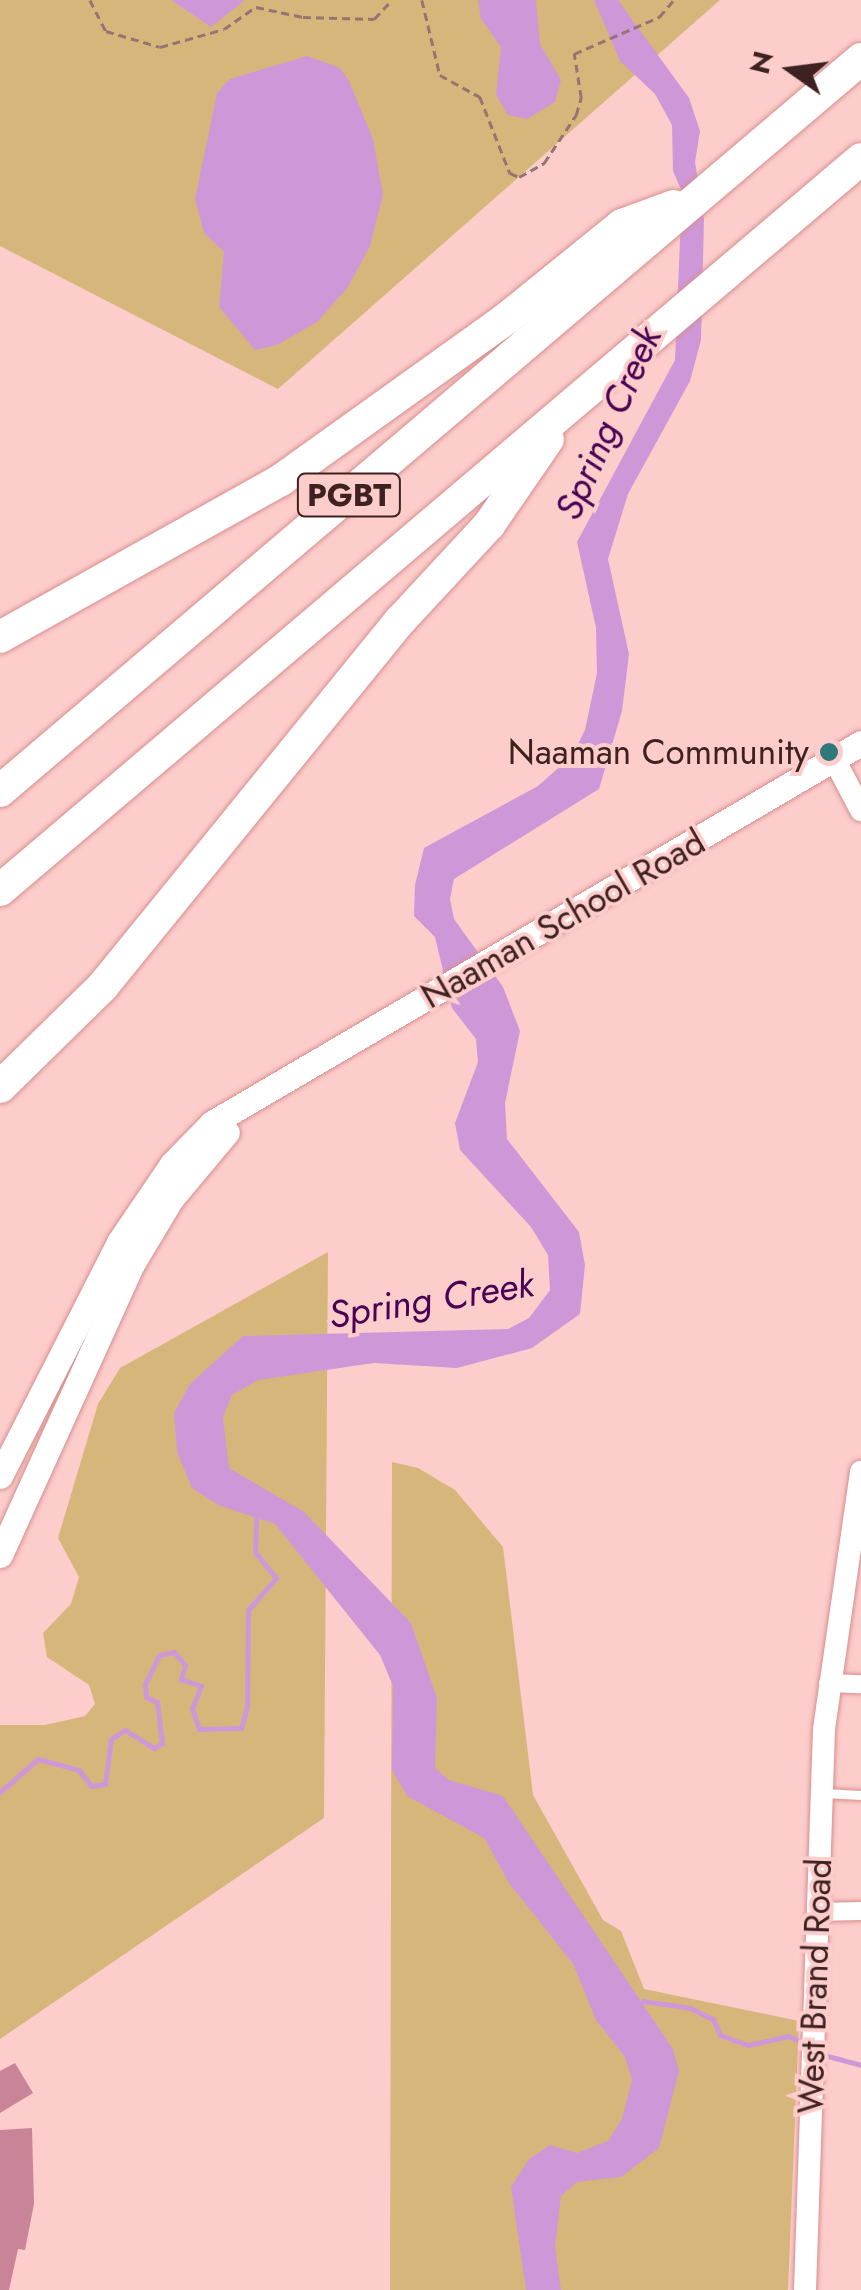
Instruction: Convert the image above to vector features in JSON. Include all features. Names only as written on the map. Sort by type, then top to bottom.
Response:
[{"type":"highway","name":"PGBT","points":[[0,790],[861,59]]},
{"type":"highway","name":"PGBT","points":[[0,890],[861,158]]},
{"type":"highway","points":[[0,636],[281,480],[507,318],[622,225],[696,197]]},
{"type":"highway","points":[[0,1087],[103,986],[174,903],[400,620],[489,524],[574,403]]},
{"type":"main road","name":"Naaman School Road","points":[[0,1476],[8,1435],[142,1204],[212,1123],[861,743]]},
{"type":"main road","points":[[0,1555],[151,1229],[200,1162],[264,1092]]},
{"type":"main road","points":[[8,1435],[48,1452]]},
{"type":"main road","points":[[0,1491],[24,1502]]},
{"type":"street","points":[[834,759],[861,810]]},
{"type":"street","name":"West Brand Road","points":[[805,2290],[828,1682],[861,1472]]},
{"type":"street","points":[[828,1682],[861,1684]]},
{"type":"street","points":[[818,1912],[861,1911]]},
{"type":"lane","points":[[821,1793],[861,1795]]},
{"type":"path","points":[[90,0],[106,31],[160,46],[224,29],[256,6],[303,17],[374,19],[392,0]]},
{"type":"path","points":[[422,0],[440,75],[480,97],[510,173],[519,177],[544,163],[576,115],[582,98],[574,54],[659,17],[674,0]]},
{"type":"shaded area","points":[[0,0],[720,0],[278,389],[0,246]]},
{"type":"shaded area","points":[[171,0],[245,0],[211,27]]},
{"type":"shaded area","points":[[478,0],[536,0],[540,44],[561,80],[555,102],[527,119],[508,115],[496,95],[501,47],[481,19]]},
{"type":"shaded area","points":[[594,0],[618,0],[689,98],[700,131],[695,162],[704,219],[701,340],[690,381],[628,494],[608,559],[629,654],[622,711],[599,789],[454,879],[450,899],[454,919],[503,987],[520,1031],[505,1103],[507,1139],[579,1232],[585,1265],[580,1314],[532,1348],[457,1368],[374,1363],[258,1380],[232,1395],[223,1417],[229,1468],[304,1512],[411,1623],[437,1698],[435,1768],[449,1780],[503,1796],[673,2049],[679,2071],[659,2148],[621,2177],[577,2182],[561,2196],[555,2246],[561,2290],[526,2290],[511,2187],[529,2159],[550,2145],[577,2153],[608,2141],[622,2119],[632,2080],[625,2057],[596,2020],[573,1964],[509,1883],[484,1838],[407,1796],[392,1770],[393,1686],[380,1655],[275,1524],[218,1505],[192,1488],[177,1452],[174,1413],[190,1384],[243,1336],[508,1329],[529,1318],[550,1290],[548,1255],[531,1227],[460,1150],[455,1123],[478,1062],[476,1039],[452,1008],[435,937],[414,916],[415,885],[424,848],[538,786],[572,756],[585,730],[597,673],[596,628],[577,542],[675,360],[682,192],[673,171],[672,125],[655,94],[620,61]]},
{"type":"shaded area","points":[[307,56],[340,68],[349,81],[373,139],[383,195],[370,246],[348,287],[317,322],[277,345],[255,350],[219,307],[224,252],[204,233],[195,199],[217,93],[230,79]]},
{"type":"shaded area","points":[[328,1252],[324,1818],[0,2039],[0,1725],[45,1725],[85,1716],[95,1704],[89,1685],[47,1657],[43,1633],[71,1604],[79,1577],[58,1538],[98,1404],[120,1368]]},
{"type":"shaded area","points":[[392,1462],[418,1468],[455,1490],[503,1547],[533,1795],[603,1920],[621,1931],[644,1989],[799,2021],[788,2290],[390,2290]]},
{"type":"building","points":[[15,2063],[33,2093],[0,2113],[0,2071]]},
{"type":"building","points":[[32,2128],[34,2204],[25,2250],[18,2249],[9,2290],[0,2290],[0,2130]]},
{"type":"waterway","points":[[0,1792],[38,1759],[79,1770],[91,1786],[105,1784],[111,1739],[125,1730],[154,1748],[162,1743],[157,1702],[146,1697],[145,1684],[159,1655],[174,1652],[185,1665],[181,1679],[201,1686],[192,1708],[199,1729],[241,1728],[247,1707],[248,1610],[276,1578],[255,1552],[256,1514]]},
{"type":"waterway","points":[[637,2008],[643,2001],[690,2008],[713,2019],[720,2035],[748,2045],[789,2036],[797,2040]]},
{"type":"waterway","points":[[824,2055],[861,2065]]},
{"type":"place","name":"Naaman Community","points":[[829,752]]},
{"type":"water label","name":"Spring Creek","points":[[608,423]]},
{"type":"water label","name":"Spring Creek","points":[[431,1299]]}]
